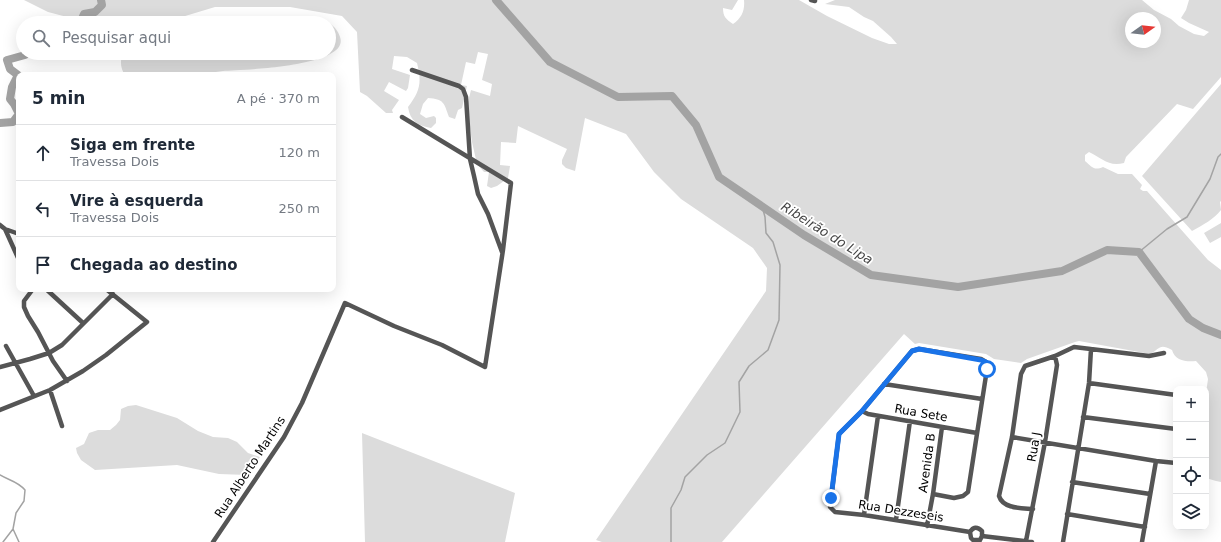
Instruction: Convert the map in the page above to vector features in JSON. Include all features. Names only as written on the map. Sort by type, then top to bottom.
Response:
[{"type":"street","points":[[412,70],[463,89],[466,97],[470,159],[478,194],[488,214],[501,246],[503,255]]},
{"type":"street","points":[[402,117],[511,183],[503,255]]},
{"type":"street","points":[[0,225],[16,233]]},
{"type":"street","points":[[6,228],[16,253]]},
{"type":"street","name":"Rua Alberto Martins","points":[[213,542],[284,437],[302,403],[345,303],[394,326],[442,345],[485,367],[503,255]]},
{"type":"street","points":[[30,292],[24,301],[24,307],[67,381]]},
{"type":"street","points":[[49,292],[83,324]]},
{"type":"street","points":[[0,410],[50,390],[67,381],[106,355],[146,322],[110,292]]},
{"type":"street","points":[[0,367],[30,359],[49,352],[62,345],[113,294]]},
{"type":"street","points":[[6,346],[14,363],[34,396]]},
{"type":"street","points":[[1033,509],[1006,505],[1001,501],[1000,496],[1012,437],[1021,374],[1025,366],[1055,356],[1074,347],[1149,356],[1164,353]]},
{"type":"street","points":[[862,411],[912,351],[919,349],[986,362],[987,369],[968,492],[963,496],[954,498],[933,494]]},
{"type":"street","points":[[1063,542],[1077,448],[1089,383],[1091,349]]},
{"type":"street","name":"Rua J","points":[[1026,541],[1045,442],[1057,366],[1055,356]]},
{"type":"street","points":[[1089,383],[1173,395]]},
{"type":"street","points":[[884,384],[982,399]]},
{"type":"street","points":[[50,390],[62,426]]},
{"type":"street","name":"Rua Sete","points":[[862,411],[868,414],[942,426],[977,434]]},
{"type":"street","name":"Rua Dezzeseis","points":[[862,411],[839,434],[830,507],[835,512],[864,515],[970,532]]},
{"type":"street","points":[[864,515],[878,416]]},
{"type":"street","points":[[1083,417],[1173,429]]},
{"type":"street","points":[[896,520],[910,421]]},
{"type":"street","name":"Avenida B","points":[[927,526],[942,426]]},
{"type":"street","points":[[1012,437],[1173,463]]},
{"type":"street","points":[[1142,542],[1156,461]]},
{"type":"street","points":[[1072,482],[1150,494]]},
{"type":"street","points":[[1067,514],[1145,527]]},
{"type":"street","points":[[981,539],[982,531],[977,528],[971,530],[970,540],[981,539],[1032,542]]},
{"type":"shaded area","points":[[24,0],[738,0],[732,10],[723,8],[725,18],[733,24],[742,14],[744,0],[799,0],[827,16],[872,38],[889,44],[897,44],[873,21],[849,7],[825,4],[835,0],[1142,0],[1158,12],[1125,12],[1125,48],[1161,48],[1161,14],[1194,34],[1204,36],[1209,32],[1181,18],[1186,10],[1189,0],[1221,0],[1221,77],[1193,109],[1177,104],[1126,157],[1124,163],[1109,163],[1089,152],[1085,155],[1085,161],[1091,167],[1103,167],[1118,174],[1132,174],[1142,185],[1140,189],[1147,191],[1208,260],[1221,270],[1221,482],[1209,479],[1209,386],[1207,386],[1208,379],[1206,372],[1196,361],[1178,359],[1173,354],[1172,350],[1164,347],[1150,354],[1079,341],[1027,359],[1021,363],[994,359],[986,354],[919,343],[915,344],[904,334],[722,542],[602,542],[596,540],[766,291],[767,268],[753,248],[681,199],[654,172],[626,134],[585,118],[575,171],[566,168],[562,164],[562,160],[567,149],[518,126],[516,143],[501,142],[500,165],[510,166],[508,178],[497,186],[491,188],[487,186],[489,172],[484,172],[477,164],[467,106],[471,90],[490,96],[492,84],[482,80],[488,54],[478,52],[475,64],[466,62],[461,85],[467,86],[462,108],[458,110],[455,119],[449,117],[443,103],[437,99],[428,98],[423,104],[420,114],[426,118],[434,116],[436,118],[436,123],[431,128],[422,126],[415,122],[409,112],[408,107],[415,96],[420,81],[417,63],[407,57],[394,56],[392,69],[410,75],[408,88],[406,91],[389,82],[384,91],[399,100],[392,110],[393,113],[386,113],[367,96],[360,92],[357,32],[342,16],[290,7],[215,7],[185,16],[63,16],[48,12]]},
{"type":"shaded area","points":[[336,30],[340,37],[339,47],[336,49]]},
{"type":"shaded area","points":[[315,60],[270,68],[217,72],[123,72],[121,61]]},
{"type":"shaded area","points":[[1221,84],[1221,210],[1212,219],[1192,231],[1142,176]]},
{"type":"shaded area","points":[[1221,223],[1221,237],[1210,243],[1204,233]]},
{"type":"shaded area","points":[[136,405],[177,418],[198,431],[213,437],[228,438],[237,442],[248,453],[260,457],[247,475],[219,474],[177,465],[95,470],[81,460],[76,448],[84,444],[89,433],[98,430],[110,430],[120,420],[121,409]]},
{"type":"shaded area","points":[[362,433],[515,493],[505,542],[365,542]]},
{"type":"waterway","name":"Ribeirão do Lipa","points":[[83,16],[84,14],[95,12],[102,5],[101,0]]},
{"type":"waterway","name":"Ribeirão do Lipa","points":[[496,0],[550,62],[618,97],[672,96],[696,125],[719,177],[804,235],[871,275],[958,287],[1062,271],[1107,250],[1139,252],[1189,319],[1203,328],[1221,335]]},
{"type":"waterway","name":"Ribeirão do Lipa","points":[[16,58],[7,60],[10,69],[16,74]]},
{"type":"waterway","name":"Ribeirão do Lipa","points":[[16,79],[12,87],[10,99],[16,108]]},
{"type":"waterway","name":"Ribeirão do Lipa","points":[[0,123],[13,122],[16,118]]},
{"type":"waterway","points":[[1139,252],[1167,229],[1187,217],[1210,179],[1218,157],[1221,154]]},
{"type":"waterway","points":[[671,542],[671,508],[681,490],[685,477],[707,455],[725,443],[740,412],[739,382],[749,366],[768,350],[779,320],[780,265],[773,242],[766,233],[765,217],[762,206]]},
{"type":"waterway","points":[[0,475],[16,483],[25,490],[24,501],[16,513],[13,529],[19,542]]},
{"type":"waterway","points":[[3,542],[13,529]]},
{"type":"route","points":[[831,498],[839,434],[862,411],[912,351],[919,349],[981,360],[986,362],[987,369]]}]
